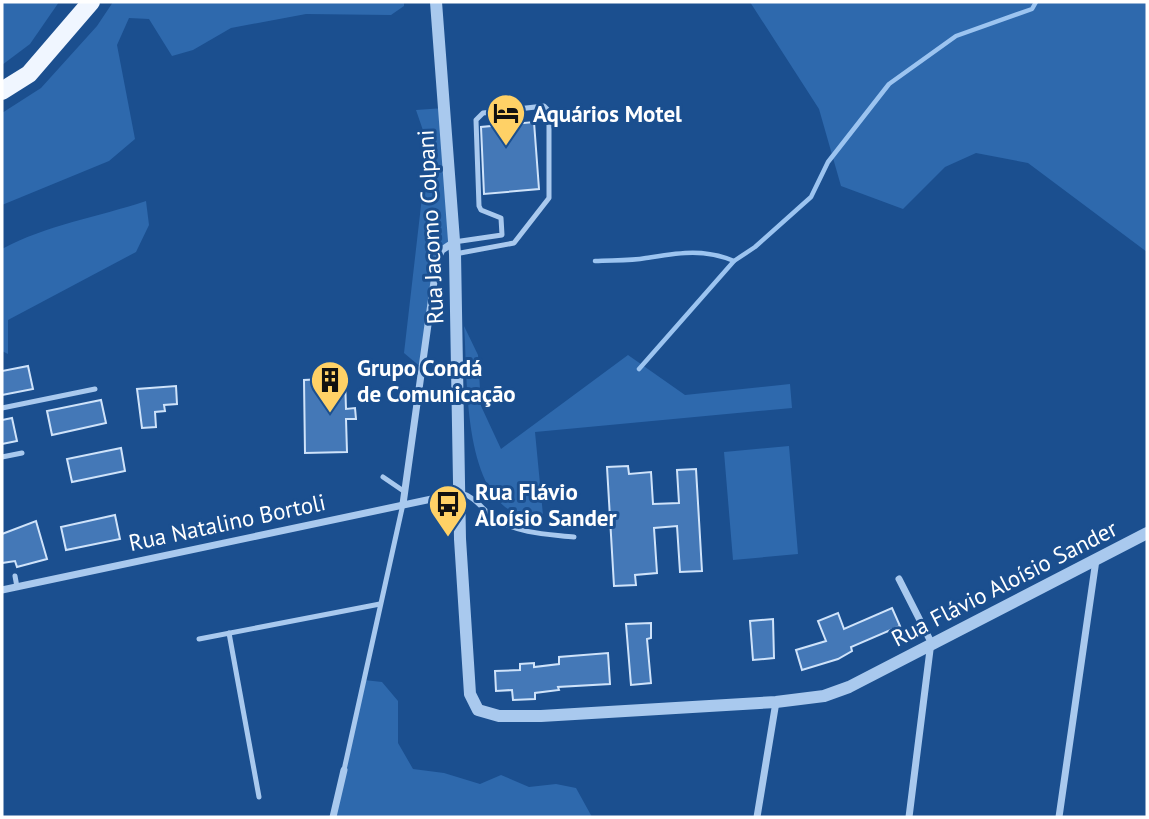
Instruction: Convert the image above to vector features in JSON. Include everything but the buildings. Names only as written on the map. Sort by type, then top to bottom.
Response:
[{"type":"main road","points":[[2,91],[29,74],[91,2]]},
{"type":"street","name":"Rua Jacomo Colpani","points":[[436,2],[454,248],[461,493]]},
{"type":"street","points":[[403,504],[437,260],[442,250],[454,248]]},
{"type":"street","name":"Rua Natalino Bortoli","points":[[2,590],[461,493]]},
{"type":"street","name":"Rua Flávio Aloísio Sander","points":[[461,493],[460,539],[470,694],[478,710],[499,716],[541,716],[776,702],[824,696],[849,687],[931,642],[1147,533]]},
{"type":"street","points":[[1059,817],[1096,560]]},
{"type":"street","points":[[899,579],[931,642],[909,817]]},
{"type":"street","points":[[757,817],[776,702]]},
{"type":"street","points":[[333,817],[344,770]]},
{"type":"lane","points":[[544,106],[548,111],[549,198],[514,243],[454,248],[502,235],[501,218],[481,210],[479,206],[476,120],[483,113],[544,106]]},
{"type":"lane","points":[[2,408],[95,389]]},
{"type":"lane","points":[[2,457],[22,453]]},
{"type":"lane","points":[[383,477],[405,492]]},
{"type":"lane","points":[[461,493],[469,495],[495,519],[520,531],[574,537]]},
{"type":"lane","points":[[344,770],[403,504]]},
{"type":"lane","points":[[15,576],[18,587]]},
{"type":"lane","points":[[199,639],[380,604]]},
{"type":"lane","points":[[229,633],[259,797]]},
{"type":"shaded area","points":[[2,2],[59,2],[30,44],[2,65]]},
{"type":"shaded area","points":[[113,2],[404,2],[404,6],[391,15],[306,14],[231,28],[193,50],[172,56],[149,19],[129,18],[117,45],[135,139],[109,161],[2,205],[2,113],[41,88],[97,26]]},
{"type":"shaded area","points":[[750,2],[1147,2],[1147,252],[1028,163],[976,153],[945,167],[903,209],[841,186],[819,109]]},
{"type":"shaded area","points":[[444,108],[454,242],[437,260],[423,369],[404,353],[428,145],[416,110]]},
{"type":"shaded area","points":[[146,201],[149,225],[136,252],[8,320],[8,354],[2,351],[2,249],[54,227]]},
{"type":"shaded area","points":[[464,326],[478,355],[481,406],[501,449],[628,355],[685,395],[790,384],[792,408],[535,432],[543,515],[520,515],[499,501],[486,482],[477,457],[468,402]]},
{"type":"shaded area","points":[[789,446],[798,554],[733,560],[724,452]]},
{"type":"shaded area","points":[[364,680],[382,682],[398,701],[398,743],[413,769],[444,773],[480,784],[501,775],[529,787],[556,784],[576,788],[592,817],[333,817]]},
{"type":"waterway","points":[[639,369],[734,261],[755,247],[811,197],[828,162],[889,84],[956,36],[1032,9],[1036,2]]},
{"type":"waterway","points":[[595,261],[634,260],[690,253],[712,254],[734,261]]},
{"type":"place","name":"Aquários Motel","points":[[506,147]]},
{"type":"place","name":"Grupo Condá de Comunicação","points":[[330,414]]},
{"type":"place","name":"Rua Flávio Aloísio Sander","points":[[448,538]]}]
